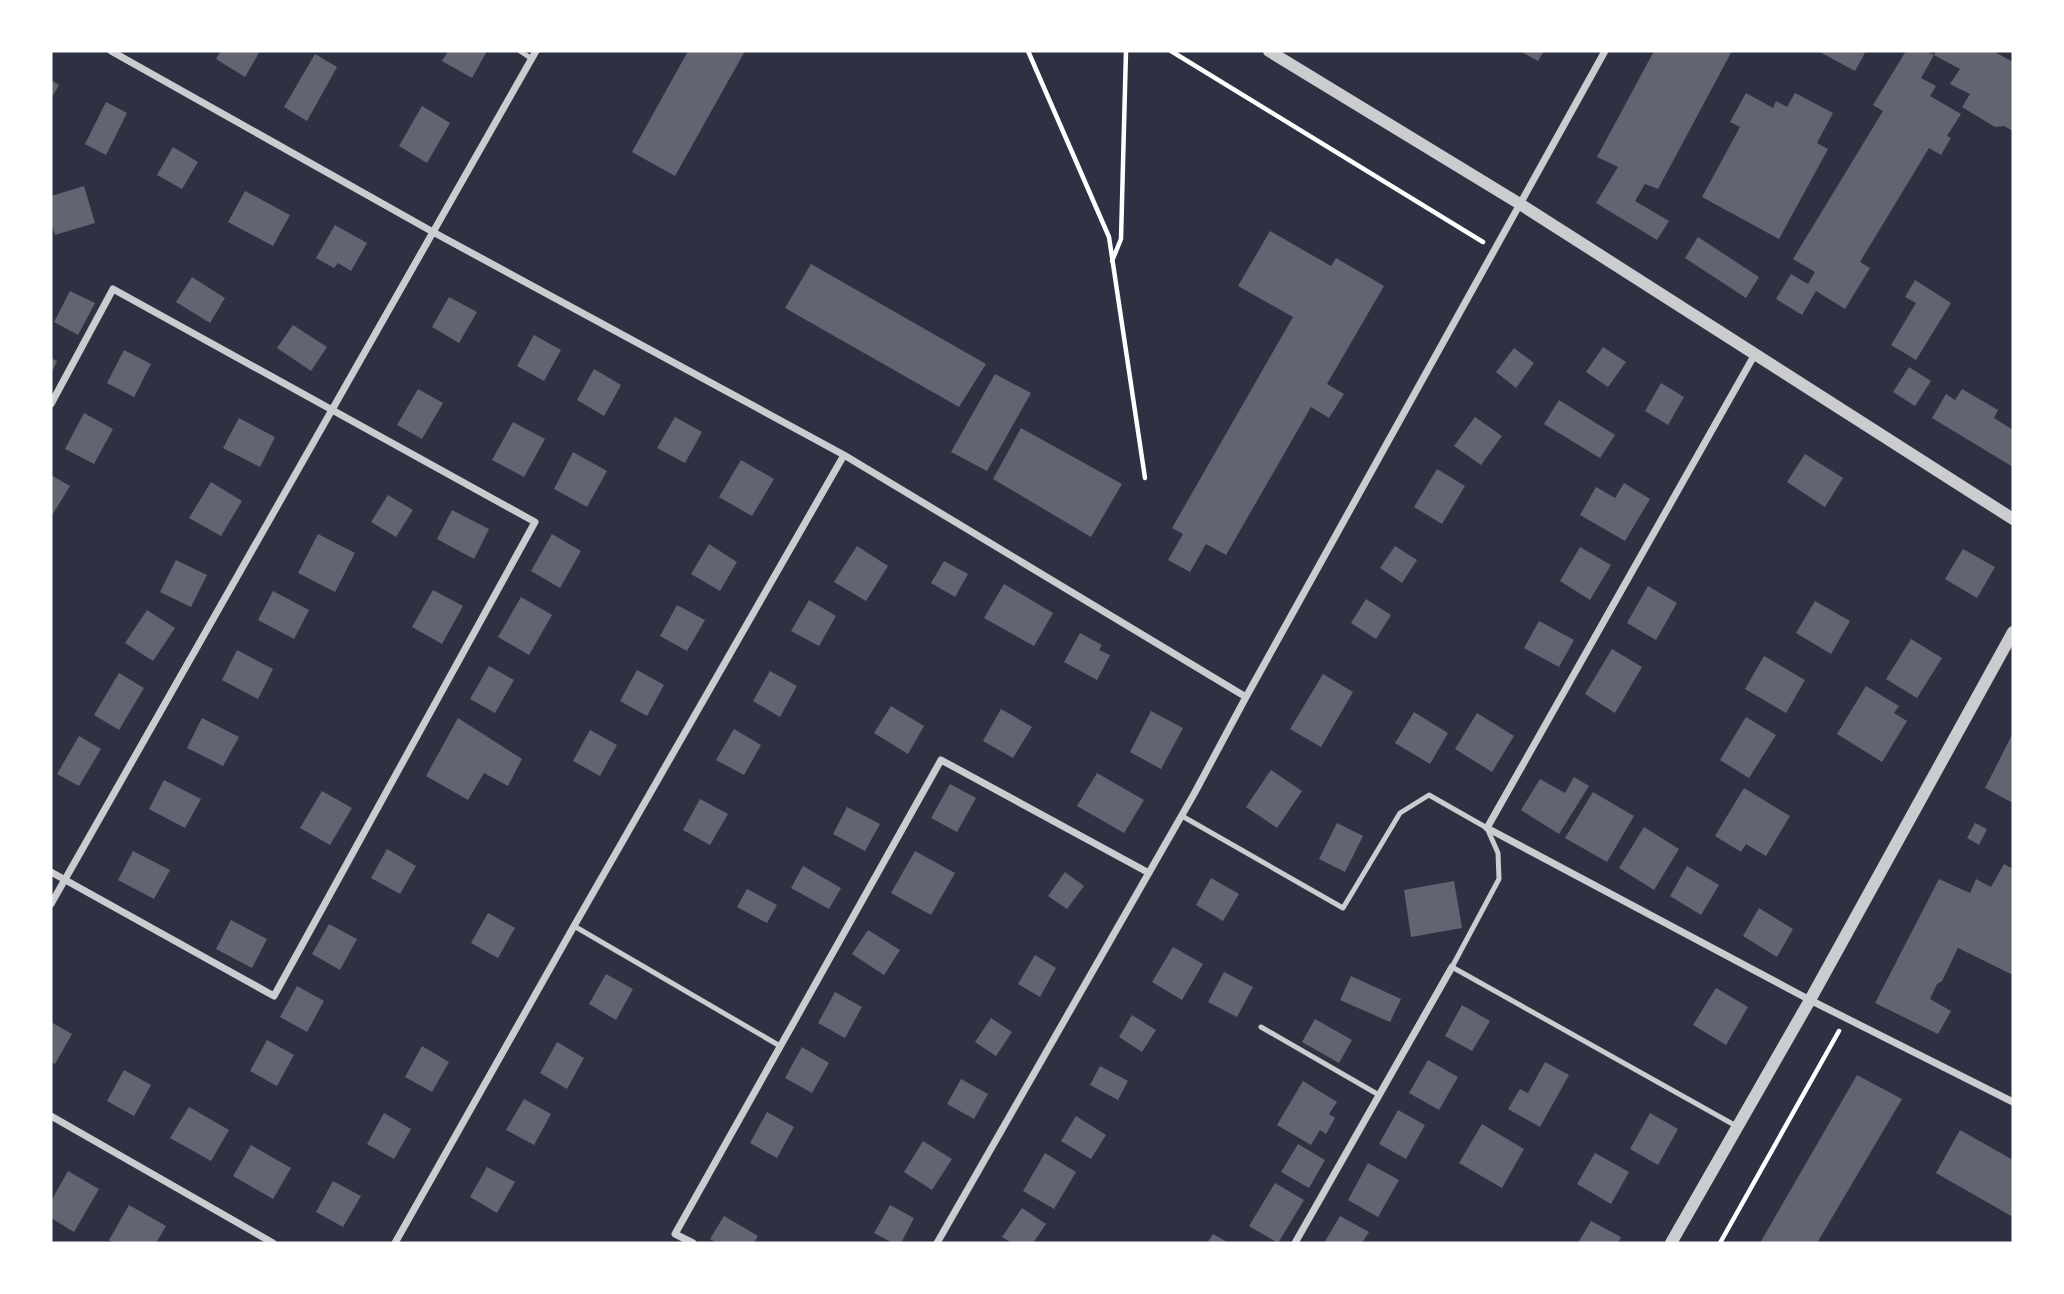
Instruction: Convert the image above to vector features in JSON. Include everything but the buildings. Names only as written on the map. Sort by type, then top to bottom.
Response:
[{"type":"street","points":[[111,51],[433,232],[844,455],[1246,697]]},
{"type":"street","points":[[51,904],[537,51]]},
{"type":"street","points":[[1269,51],[1520,204],[2013,519]]},
{"type":"street","points":[[937,1243],[1182,816],[1605,51]]},
{"type":"street","points":[[51,404],[113,289],[535,522],[274,996],[51,872]]},
{"type":"street","points":[[1755,354],[1487,828],[1810,1000],[2013,1102]]},
{"type":"street","points":[[395,1243],[844,455]]},
{"type":"street","points":[[1671,1243],[1810,1000],[2013,632]]},
{"type":"street","points":[[692,1243],[675,1234],[941,760],[1149,873]]},
{"type":"street","points":[[1295,1243],[1452,967]]},
{"type":"street","points":[[51,1116],[272,1243]]},
{"type":"lane","points":[[520,51],[532,59]]},
{"type":"lane","points":[[1182,816],[1343,908],[1400,813],[1429,796],[1487,828],[1498,853],[1499,879],[1452,967],[1738,1127]]},
{"type":"lane","points":[[574,926],[780,1046]]},
{"type":"lane","points":[[1261,1027],[1379,1095]]},
{"type":"path","points":[[1028,51],[1109,237],[1145,478]]},
{"type":"path","points":[[1112,262],[1121,239],[1126,51]]},
{"type":"path","points":[[1171,51],[1495,249]]},
{"type":"path","points":[[1720,1243],[1847,1018]]}]
